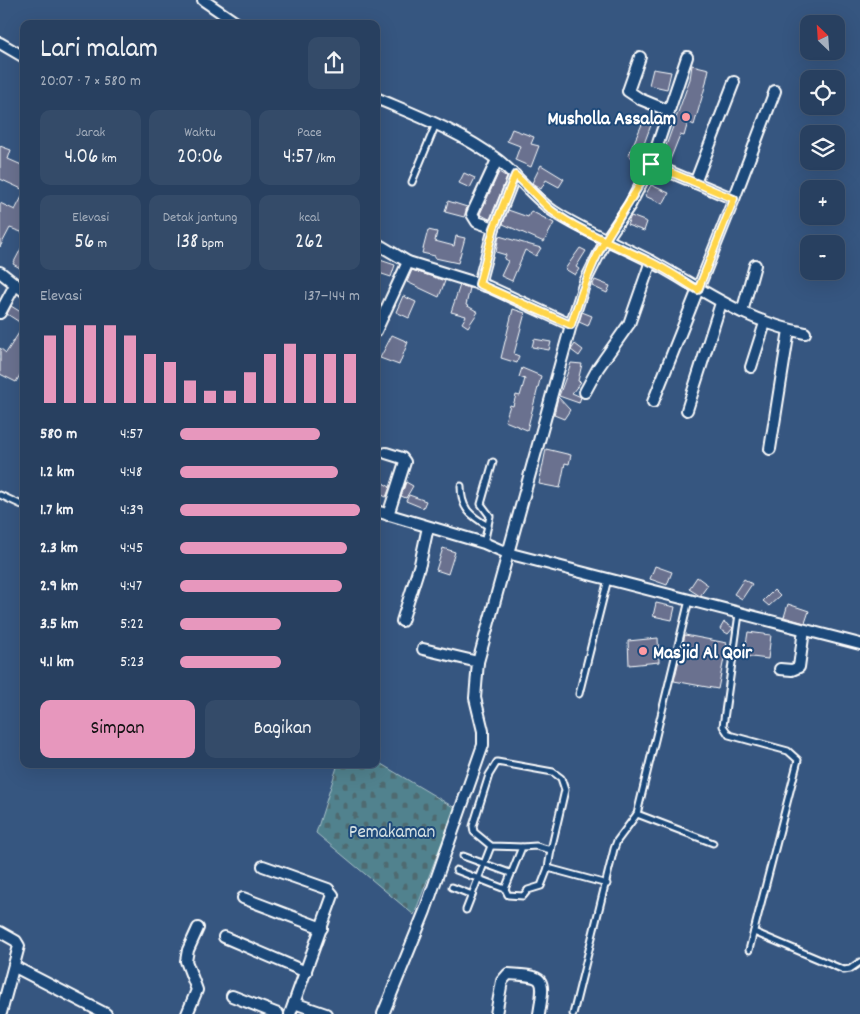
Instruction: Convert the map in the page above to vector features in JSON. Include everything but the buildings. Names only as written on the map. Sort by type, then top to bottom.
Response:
[{"type":"street","points":[[203,0],[232,20]]},
{"type":"street","points":[[0,42],[20,54]]},
{"type":"street","points":[[640,57],[628,91],[640,99],[669,111]]},
{"type":"street","points":[[383,1014],[425,911],[483,745],[483,732],[475,698],[478,662],[571,325],[585,282],[606,240],[630,204],[651,164],[687,57]]},
{"type":"street","points":[[695,184],[734,82]]},
{"type":"street","points":[[653,402],[775,91]]},
{"type":"street","points":[[380,100],[436,123],[481,147],[515,175],[552,210],[606,240],[651,262],[721,303],[765,323],[805,333]]},
{"type":"street","points":[[494,228],[475,221],[472,214],[497,160]]},
{"type":"street","points":[[651,164],[734,199]]},
{"type":"street","points":[[479,284],[494,228],[515,175]]},
{"type":"street","points":[[380,246],[408,262],[479,284],[571,325]]},
{"type":"street","points":[[380,322],[408,262]]},
{"type":"street","points":[[585,392],[598,368],[629,324],[651,262]]},
{"type":"street","points":[[742,312],[755,265]]},
{"type":"street","points":[[0,272],[20,288],[0,313]]},
{"type":"street","points":[[687,410],[721,303]]},
{"type":"street","points":[[751,366],[765,323]]},
{"type":"street","points":[[770,449],[789,330]]},
{"type":"street","points":[[386,453],[402,458],[405,462],[388,515]]},
{"type":"street","points":[[380,512],[484,543],[507,554],[860,644]]},
{"type":"street","points":[[402,621],[420,564],[428,527]]},
{"type":"street","points":[[780,669],[792,670],[799,667],[804,630]]},
{"type":"street","points":[[423,649],[478,662]]},
{"type":"street","points":[[263,866],[332,891],[333,900],[290,1014]]},
{"type":"street","points":[[243,898],[322,928]]},
{"type":"street","points":[[187,1014],[197,990],[188,967],[187,956],[198,928]]},
{"type":"street","points":[[0,932],[19,944],[15,967],[1,1013]]},
{"type":"street","points":[[224,937],[306,972]]},
{"type":"street","points":[[15,967],[106,1014]]},
{"type":"street","points":[[496,1014],[502,981],[508,974],[534,976],[540,979],[543,988],[539,1014]]},
{"type":"street","points":[[232,996],[278,1014]]},
{"type":"street","points":[[294,1003],[326,1014]]},
{"type":"lane","points":[[412,182],[436,123]]},
{"type":"lane","points":[[484,543],[490,516],[481,504],[493,462]]},
{"type":"lane","points":[[461,486],[461,499],[465,508],[488,526]]},
{"type":"lane","points":[[0,495],[20,504]]},
{"type":"lane","points":[[579,694],[608,579]]},
{"type":"lane","points":[[573,1014],[617,841],[637,814],[689,600]]},
{"type":"lane","points":[[739,614],[723,726],[729,735],[788,751],[798,760],[749,950]]},
{"type":"lane","points":[[456,870],[505,889],[508,895],[524,896],[529,889],[541,887],[548,868],[565,790],[561,778],[553,772],[500,762],[494,763],[473,826],[475,834],[492,846],[536,846],[551,850]]},
{"type":"lane","points":[[637,814],[713,843]]},
{"type":"lane","points":[[466,910],[492,846]]},
{"type":"lane","points":[[505,889],[522,847]]},
{"type":"lane","points":[[463,856],[510,873]]},
{"type":"lane","points":[[548,868],[607,884]]},
{"type":"lane","points":[[452,887],[472,895]]},
{"type":"lane","points":[[754,932],[844,970],[850,969],[860,962]]},
{"type":"green space","name":"Pemakaman","points":[[380,763],[455,808],[414,915],[316,833],[337,768],[380,768]]},
{"type":"place","name":"Musholla Assalam","points":[[686,117]]},
{"type":"place","name":"Masjid Al Qoir","points":[[643,651]]},
{"type":"route","points":[[651,164],[630,204],[606,240],[585,282],[571,325],[479,284],[494,228],[515,175],[552,210],[592,233],[606,240],[617,246],[658,265],[698,290],[734,199],[651,164]]}]
